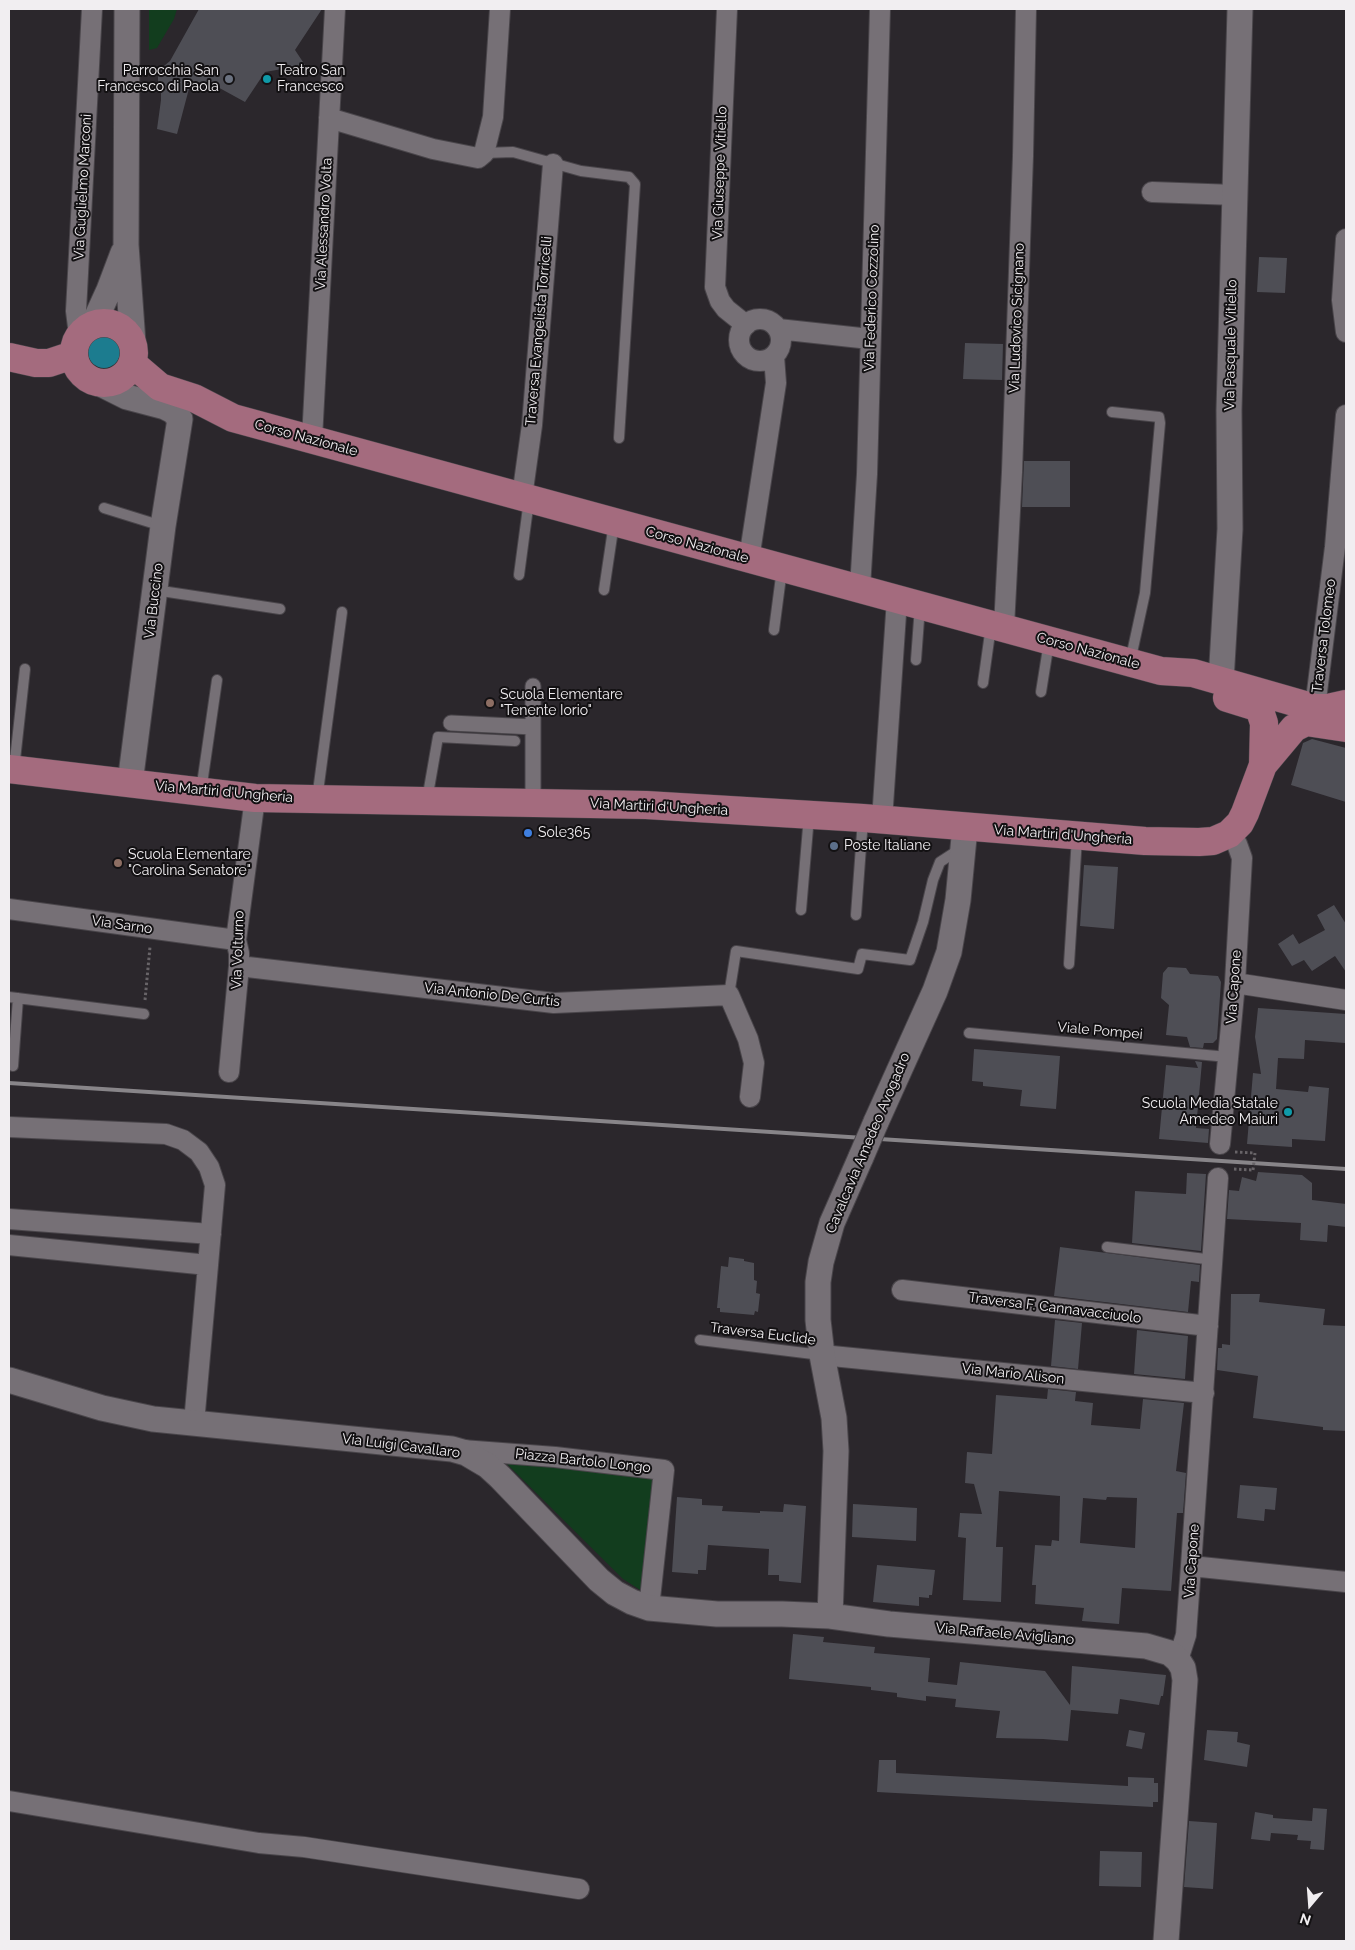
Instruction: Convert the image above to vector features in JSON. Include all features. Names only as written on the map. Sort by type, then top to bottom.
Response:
[{"type":"main road","name":"Corso Nazionale","points":[[9,357],[36,364],[49,363],[102,322],[121,328],[133,353],[160,387],[194,398],[233,418],[1130,663],[1161,672],[1190,686],[1256,707],[1263,716],[1264,723],[1263,764]]},
{"type":"main road","points":[[82,338],[76,365],[81,374],[99,383],[110,383],[120,379],[128,372],[133,353]]},
{"type":"main road","name":"Corso Nazionale","points":[[1161,672],[1193,673],[1315,708],[1328,708],[1346,704]]},
{"type":"main road","points":[[1229,834],[1240,823],[1245,813],[1263,764],[1288,732],[1299,724],[1314,722],[1346,728]]},
{"type":"main road","name":"Via Martiri d'Ungheria","points":[[12,769],[255,798],[646,805],[873,819],[964,837],[1077,836],[1145,841],[1199,842],[1213,841],[1229,834]]},
{"type":"street","name":"Via Guglielmo Marconi","points":[[82,338],[76,312],[92,9]]},
{"type":"street","points":[[127,9],[126,246],[133,353]]},
{"type":"street","name":"Via Alessandro Volta","points":[[312,439],[336,9]]},
{"type":"street","points":[[330,118],[432,149],[478,158],[484,153],[493,117],[500,9]]},
{"type":"street","name":"Via Giuseppe Vitiello","points":[[727,9],[715,287],[720,302],[746,325]]},
{"type":"street","name":"Via Federico Cozzolino","points":[[860,588],[866,474],[880,9]]},
{"type":"street","name":"Via Ludovico Sicignano","points":[[997,626],[1014,423],[1026,9]]},
{"type":"street","name":"Via Pasquale Vitiello","points":[[1222,681],[1230,529],[1229,410],[1240,9]]},
{"type":"street","name":"Traversa Evangelista Torricelli","points":[[525,498],[553,164]]},
{"type":"street","points":[[1152,192],[1235,195]]},
{"type":"street","points":[[1346,239],[1342,300],[1346,332]]},
{"type":"street","points":[[82,338],[109,290],[126,246]]},
{"type":"street","points":[[778,329],[780,346],[774,356],[768,360],[761,361],[747,356],[740,344],[742,330],[746,325],[760,319],[766,320],[778,329],[870,339]]},
{"type":"street","points":[[749,559],[776,383],[774,356]]},
{"type":"street","points":[[99,383],[127,397],[165,407],[173,411],[180,419]]},
{"type":"street","name":"Corso Nazionale","points":[[180,419],[194,415],[214,419],[233,418]]},
{"type":"street","name":"Traversa Tolomeo","points":[[1315,708],[1335,546],[1346,416]]},
{"type":"street","name":"Via Buccino","points":[[130,783],[163,526],[180,419]]},
{"type":"street","points":[[873,819],[909,602]]},
{"type":"street","points":[[533,686],[533,802]]},
{"type":"street","points":[[451,723],[533,727]]},
{"type":"street","name":"Via Volturno","points":[[229,1072],[239,966],[236,940],[255,798]]},
{"type":"street","name":"Via Capone","points":[[1220,1144],[1235,983],[1242,858],[1237,844],[1229,834]]},
{"type":"street","name":"Cavalcavia Amedeo Avogadro","points":[[830,1616],[836,1451],[834,1418],[822,1355],[818,1302],[821,1262],[832,1223],[943,972],[956,919],[964,837]]},
{"type":"street","name":"Via Sarno","points":[[9,909],[236,940]]},
{"type":"street","name":"Via Antonio De Curtis","points":[[239,966],[554,1003],[729,995]]},
{"type":"street","points":[[1235,983],[1346,1000]]},
{"type":"street","points":[[729,995],[748,1039],[754,1063],[750,1097]]},
{"type":"street","points":[[9,1127],[166,1134],[184,1140],[199,1152],[209,1167],[215,1185],[194,1423]]},
{"type":"street","name":"Via Capone","points":[[1178,1660],[1186,1635],[1192,1566],[1218,1178]]},
{"type":"street","points":[[9,1219],[211,1234]]},
{"type":"street","points":[[9,1245],[208,1264]]},
{"type":"street","name":"Traversa F. Cannavacciuolo","points":[[902,1290],[1208,1326]]},
{"type":"street","name":"Via Mario Alison","points":[[822,1355],[1204,1393]]},
{"type":"street","name":"Via Luigi Cavallaro","points":[[9,1380],[70,1400],[125,1414],[194,1423],[452,1449],[471,1456],[488,1466],[599,1580],[616,1594],[632,1602],[649,1608],[716,1614],[830,1616]]},
{"type":"street","name":"Piazza Bartolo Longo","points":[[452,1449],[555,1457],[664,1470],[649,1608]]},
{"type":"street","points":[[1192,1566],[1346,1582]]},
{"type":"street","name":"Via Raffaele Avigliano","points":[[830,1616],[889,1624],[1146,1646],[1170,1653],[1178,1660]]},
{"type":"street","points":[[1166,1941],[1184,1693],[1184,1674],[1178,1660]]},
{"type":"street","points":[[9,1801],[259,1843],[314,1849],[580,1889]]},
{"type":"lane","points":[[484,153],[513,152],[553,164],[629,177],[635,184],[619,438]]},
{"type":"lane","points":[[1112,412],[1158,417],[1160,423],[1144,593],[1130,663]]},
{"type":"lane","points":[[519,575],[525,498]]},
{"type":"lane","points":[[104,508],[163,526]]},
{"type":"lane","points":[[604,590],[614,522]]},
{"type":"lane","points":[[774,630],[782,568]]},
{"type":"lane","points":[[155,590],[280,609]]},
{"type":"lane","points":[[909,602],[916,660]]},
{"type":"lane","points":[[317,800],[342,612]]},
{"type":"lane","points":[[982,684],[997,626]]},
{"type":"lane","points":[[1041,692],[1049,641]]},
{"type":"lane","points":[[12,769],[25,669]]},
{"type":"lane","points":[[201,792],[217,680]]},
{"type":"lane","points":[[427,801],[438,737],[515,741]]},
{"type":"lane","points":[[802,910],[809,815]]},
{"type":"lane","points":[[856,915],[873,819]]},
{"type":"lane","points":[[1069,964],[1077,836]]},
{"type":"lane","points":[[729,995],[736,951],[858,969],[862,954],[910,960],[923,922],[932,880],[940,862],[964,837]]},
{"type":"lane","points":[[13,1066],[13,997],[144,1014]]},
{"type":"lane","name":"Viale Pompei","points":[[969,1033],[1228,1057]]},
{"type":"lane","points":[[1107,1247],[1214,1260]]},
{"type":"lane","name":"Traversa Euclide","points":[[700,1340],[822,1355]]},
{"type":"path","points":[[144,1014],[152,929]]},
{"type":"path","points":[[1253,1170],[1255,1153]]},
{"type":"green space","points":[[149,9],[177,9],[174,19],[157,48],[149,50]]},
{"type":"green space","points":[[505,1462],[658,1478],[645,1593],[623,1579]]},
{"type":"water","points":[[104,336],[110,337],[115,341],[119,346],[119,358],[115,363],[110,367],[104,368],[98,367],[93,363],[89,358],[88,352],[89,346],[93,341],[98,337]]},
{"type":"building","points":[[199,9],[322,9],[295,50],[305,65],[265,72],[245,102],[214,85],[191,81],[177,134],[157,129],[161,100],[161,85],[158,84],[158,71],[170,61]]},
{"type":"building","points":[[1259,257],[1287,258],[1285,293],[1257,292]]},
{"type":"building","points":[[965,343],[1003,344],[1002,380],[963,379]]},
{"type":"building","points":[[1024,461],[1070,461],[1070,507],[1022,507]]},
{"type":"building","points":[[1312,739],[1346,748],[1346,802],[1291,785],[1303,743]]},
{"type":"building","points":[[1084,865],[1118,867],[1114,929],[1080,926]]},
{"type":"building","points":[[1334,905],[1346,924],[1346,972],[1335,956],[1312,971],[1304,960],[1292,966],[1278,944],[1293,934],[1299,944],[1325,930],[1317,915]]},
{"type":"building","points":[[1168,967],[1186,968],[1190,974],[1218,976],[1221,982],[1217,1039],[1213,1043],[1204,1043],[1203,1048],[1190,1047],[1187,1037],[1166,1035],[1169,1005],[1161,998],[1163,973]]},
{"type":"building","points":[[1258,1008],[1346,1014],[1345,1043],[1305,1040],[1304,1059],[1278,1058],[1276,1089],[1308,1092],[1309,1086],[1329,1088],[1325,1141],[1292,1139],[1292,1147],[1247,1144],[1253,1073],[1261,1074],[1255,1037]]},
{"type":"building","points":[[974,1049],[1060,1056],[1056,1109],[1020,1106],[1022,1090],[983,1086],[983,1082],[972,1081]]},
{"type":"building","points":[[1195,1061],[1202,1062],[1196,1128],[1209,1129],[1208,1143],[1159,1139],[1166,1065],[1198,1068]]},
{"type":"building","points":[[1258,1172],[1302,1175],[1312,1183],[1312,1200],[1346,1204],[1346,1227],[1328,1225],[1327,1242],[1300,1240],[1301,1223],[1227,1219],[1229,1190],[1239,1191],[1242,1177],[1256,1181]]},
{"type":"building","points":[[1187,1173],[1206,1174],[1201,1251],[1132,1243],[1135,1191],[1186,1194]]},
{"type":"building","points":[[1060,1247],[1200,1265],[1199,1282],[1191,1281],[1188,1312],[1054,1296]]},
{"type":"building","points":[[729,1257],[744,1259],[744,1261],[754,1263],[754,1280],[757,1281],[756,1293],[760,1294],[758,1312],[755,1311],[754,1315],[720,1312],[720,1308],[717,1308],[721,1266],[728,1267]]},
{"type":"building","points":[[1231,1294],[1260,1294],[1259,1302],[1325,1309],[1323,1325],[1346,1326],[1346,1431],[1323,1430],[1323,1427],[1253,1418],[1258,1376],[1217,1370],[1218,1348],[1222,1348],[1222,1344],[1230,1345]]},
{"type":"building","points":[[1055,1320],[1082,1323],[1078,1369],[1051,1366]]},
{"type":"building","points":[[1137,1330],[1188,1336],[1185,1379],[1134,1374]]},
{"type":"building","points":[[1048,1389],[1076,1392],[1075,1401],[1093,1403],[1091,1425],[1140,1429],[1143,1399],[1184,1403],[1176,1471],[1186,1473],[1183,1513],[1177,1513],[1171,1591],[1122,1588],[1119,1624],[1082,1621],[1084,1608],[1035,1604],[1036,1585],[1032,1585],[1035,1545],[1051,1546],[1052,1540],[1059,1541],[1060,1496],[999,1491],[996,1547],[1003,1547],[1001,1602],[963,1600],[966,1538],[958,1537],[960,1513],[982,1514],[974,1484],[965,1483],[967,1452],[992,1454],[996,1395],[1047,1399]],"holes":[[[1107,1497],[1137,1498],[1135,1548],[1080,1543],[1083,1498],[1106,1500]]]},
{"type":"building","points":[[1240,1485],[1277,1488],[1275,1510],[1265,1509],[1264,1521],[1237,1518]]},
{"type":"building","points":[[677,1497],[702,1499],[702,1505],[723,1506],[722,1511],[783,1512],[784,1504],[806,1506],[801,1583],[779,1581],[779,1575],[768,1575],[769,1549],[708,1545],[706,1570],[698,1570],[698,1574],[672,1572]]},
{"type":"building","points":[[853,1504],[917,1508],[916,1541],[852,1537]]},
{"type":"building","points":[[877,1565],[935,1570],[932,1595],[929,1595],[929,1598],[919,1597],[919,1606],[873,1602]]},
{"type":"building","points":[[793,1634],[824,1637],[823,1642],[875,1647],[874,1653],[930,1658],[928,1682],[957,1685],[960,1662],[1045,1671],[1070,1705],[1072,1666],[1166,1675],[1163,1696],[1161,1696],[1159,1705],[1120,1699],[1118,1714],[1071,1710],[1068,1741],[996,1738],[1000,1711],[955,1707],[956,1699],[926,1696],[926,1701],[897,1697],[897,1693],[871,1690],[871,1687],[789,1679]]},
{"type":"building","points":[[1129,1730],[1145,1733],[1142,1749],[1126,1746]]},
{"type":"building","points":[[1207,1730],[1238,1732],[1237,1742],[1250,1745],[1247,1767],[1204,1760]]},
{"type":"building","points":[[879,1760],[896,1760],[896,1773],[1128,1786],[1128,1777],[1154,1778],[1154,1783],[1158,1783],[1158,1802],[1153,1802],[1153,1807],[877,1792]]},
{"type":"building","points":[[1313,1808],[1327,1809],[1324,1850],[1310,1849],[1311,1841],[1297,1840],[1298,1835],[1271,1833],[1270,1841],[1251,1839],[1255,1812],[1273,1815],[1273,1818],[1312,1821]]},
{"type":"building","points":[[1189,1821],[1217,1823],[1213,1889],[1184,1887]]},
{"type":"building","points":[[1100,1851],[1142,1852],[1141,1887],[1099,1886]]},
{"type":"railway","points":[[9,1083],[1346,1169]]},
{"type":"place","name":"Parrocchia San Francesco di Paola","points":[[229,79]]},
{"type":"place","name":"Teatro San Francesco","points":[[267,79]]},
{"type":"place","name":"Scuola Elementare \"Tenente Iorio\"","points":[[490,703]]},
{"type":"place","name":"Sole365","points":[[528,833]]},
{"type":"place","name":"Poste Italiane","points":[[834,846]]},
{"type":"place","name":"Scuola Elementare \"Carolina Senatore\"","points":[[118,863]]},
{"type":"place","name":"Scuola Media Statale Amedeo Maiuri","points":[[1288,1112]]}]
